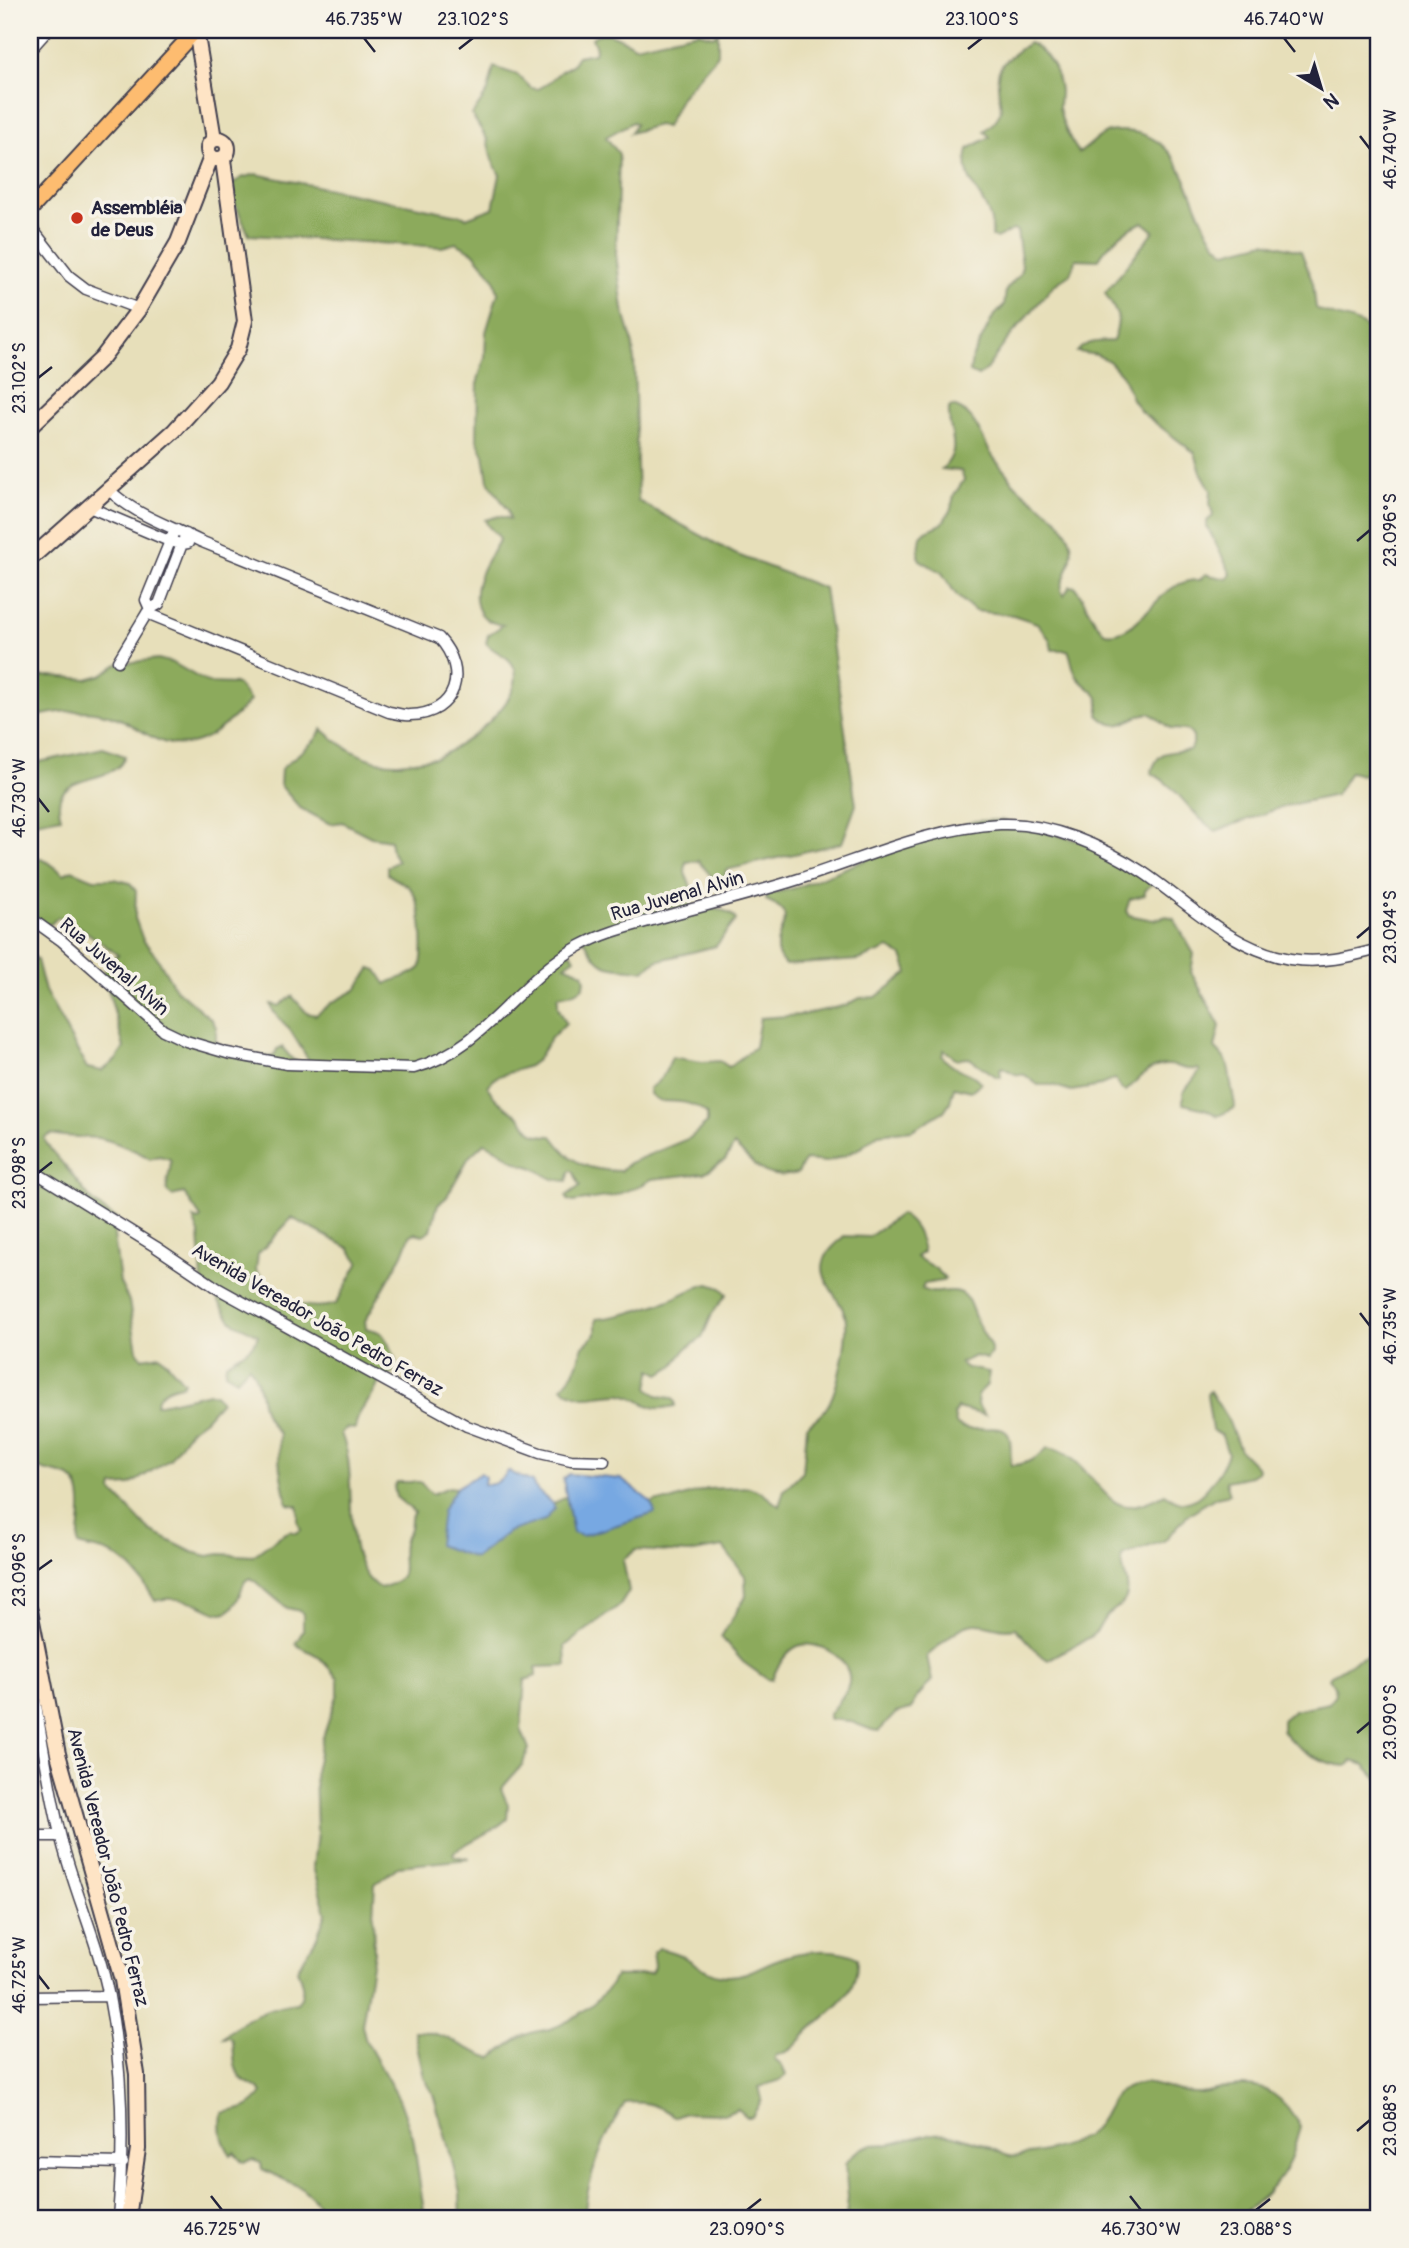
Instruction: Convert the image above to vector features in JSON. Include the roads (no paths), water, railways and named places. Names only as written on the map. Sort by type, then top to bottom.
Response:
[{"type":"main road","points":[[30,427],[102,358],[139,309],[178,242],[217,158],[228,155],[227,143],[214,139],[196,30]]},
{"type":"main road","points":[[30,210],[196,30]]},
{"type":"main road","points":[[30,559],[174,431],[218,382],[237,349],[244,321],[217,158]]},
{"type":"main road","name":"Avenida Vereador João Pedro Ferraz","points":[[30,1611],[58,1754],[122,1980],[137,2074],[138,2149],[128,2218]]},
{"type":"street","points":[[30,50],[48,30]]},
{"type":"street","points":[[30,226],[69,276],[86,289],[139,309]]},
{"type":"street","points":[[109,490],[126,506],[175,529],[184,539]]},
{"type":"street","points":[[89,507],[169,541],[200,541],[439,638],[452,654],[456,665],[453,688],[446,699],[424,714],[408,716],[389,712],[149,611]]},
{"type":"street","points":[[149,611],[146,600],[175,529]]},
{"type":"street","points":[[118,662],[149,611],[159,604],[184,539]]},
{"type":"street","name":"Rua Juvenal Alvin","points":[[30,918],[62,941],[163,1030],[186,1041],[227,1053],[287,1064],[414,1068],[435,1063],[453,1053],[492,1021],[520,991],[551,965],[579,946],[609,932],[801,878],[845,861],[926,836],[971,827],[1003,824],[1039,827],[1108,853],[1144,873],[1241,943],[1266,953],[1291,959],[1324,961],[1379,949]]},
{"type":"street","name":"Avenida Vereador João Pedro Ferraz","points":[[30,1169],[218,1288],[467,1426],[550,1455],[570,1460],[604,1461]]},
{"type":"street","points":[[30,1668],[60,1836],[109,1996],[120,2085],[123,2163],[118,2218]]},
{"type":"street","points":[[30,1836],[60,1836]]},
{"type":"street","points":[[30,1997],[109,1996]]},
{"type":"street","points":[[30,2161],[123,2163]]},
{"type":"water","points":[[508,1471],[532,1482],[536,1490],[552,1504],[555,1508],[545,1520],[508,1532],[475,1558],[438,1545],[442,1511],[456,1488],[481,1473],[485,1477],[484,1484],[495,1483]]},
{"type":"water","points":[[569,1474],[621,1479],[651,1502],[655,1513],[582,1536],[573,1533],[563,1479]]},
{"type":"place","name":"Assembléia de Deus","points":[[77,218]]}]
